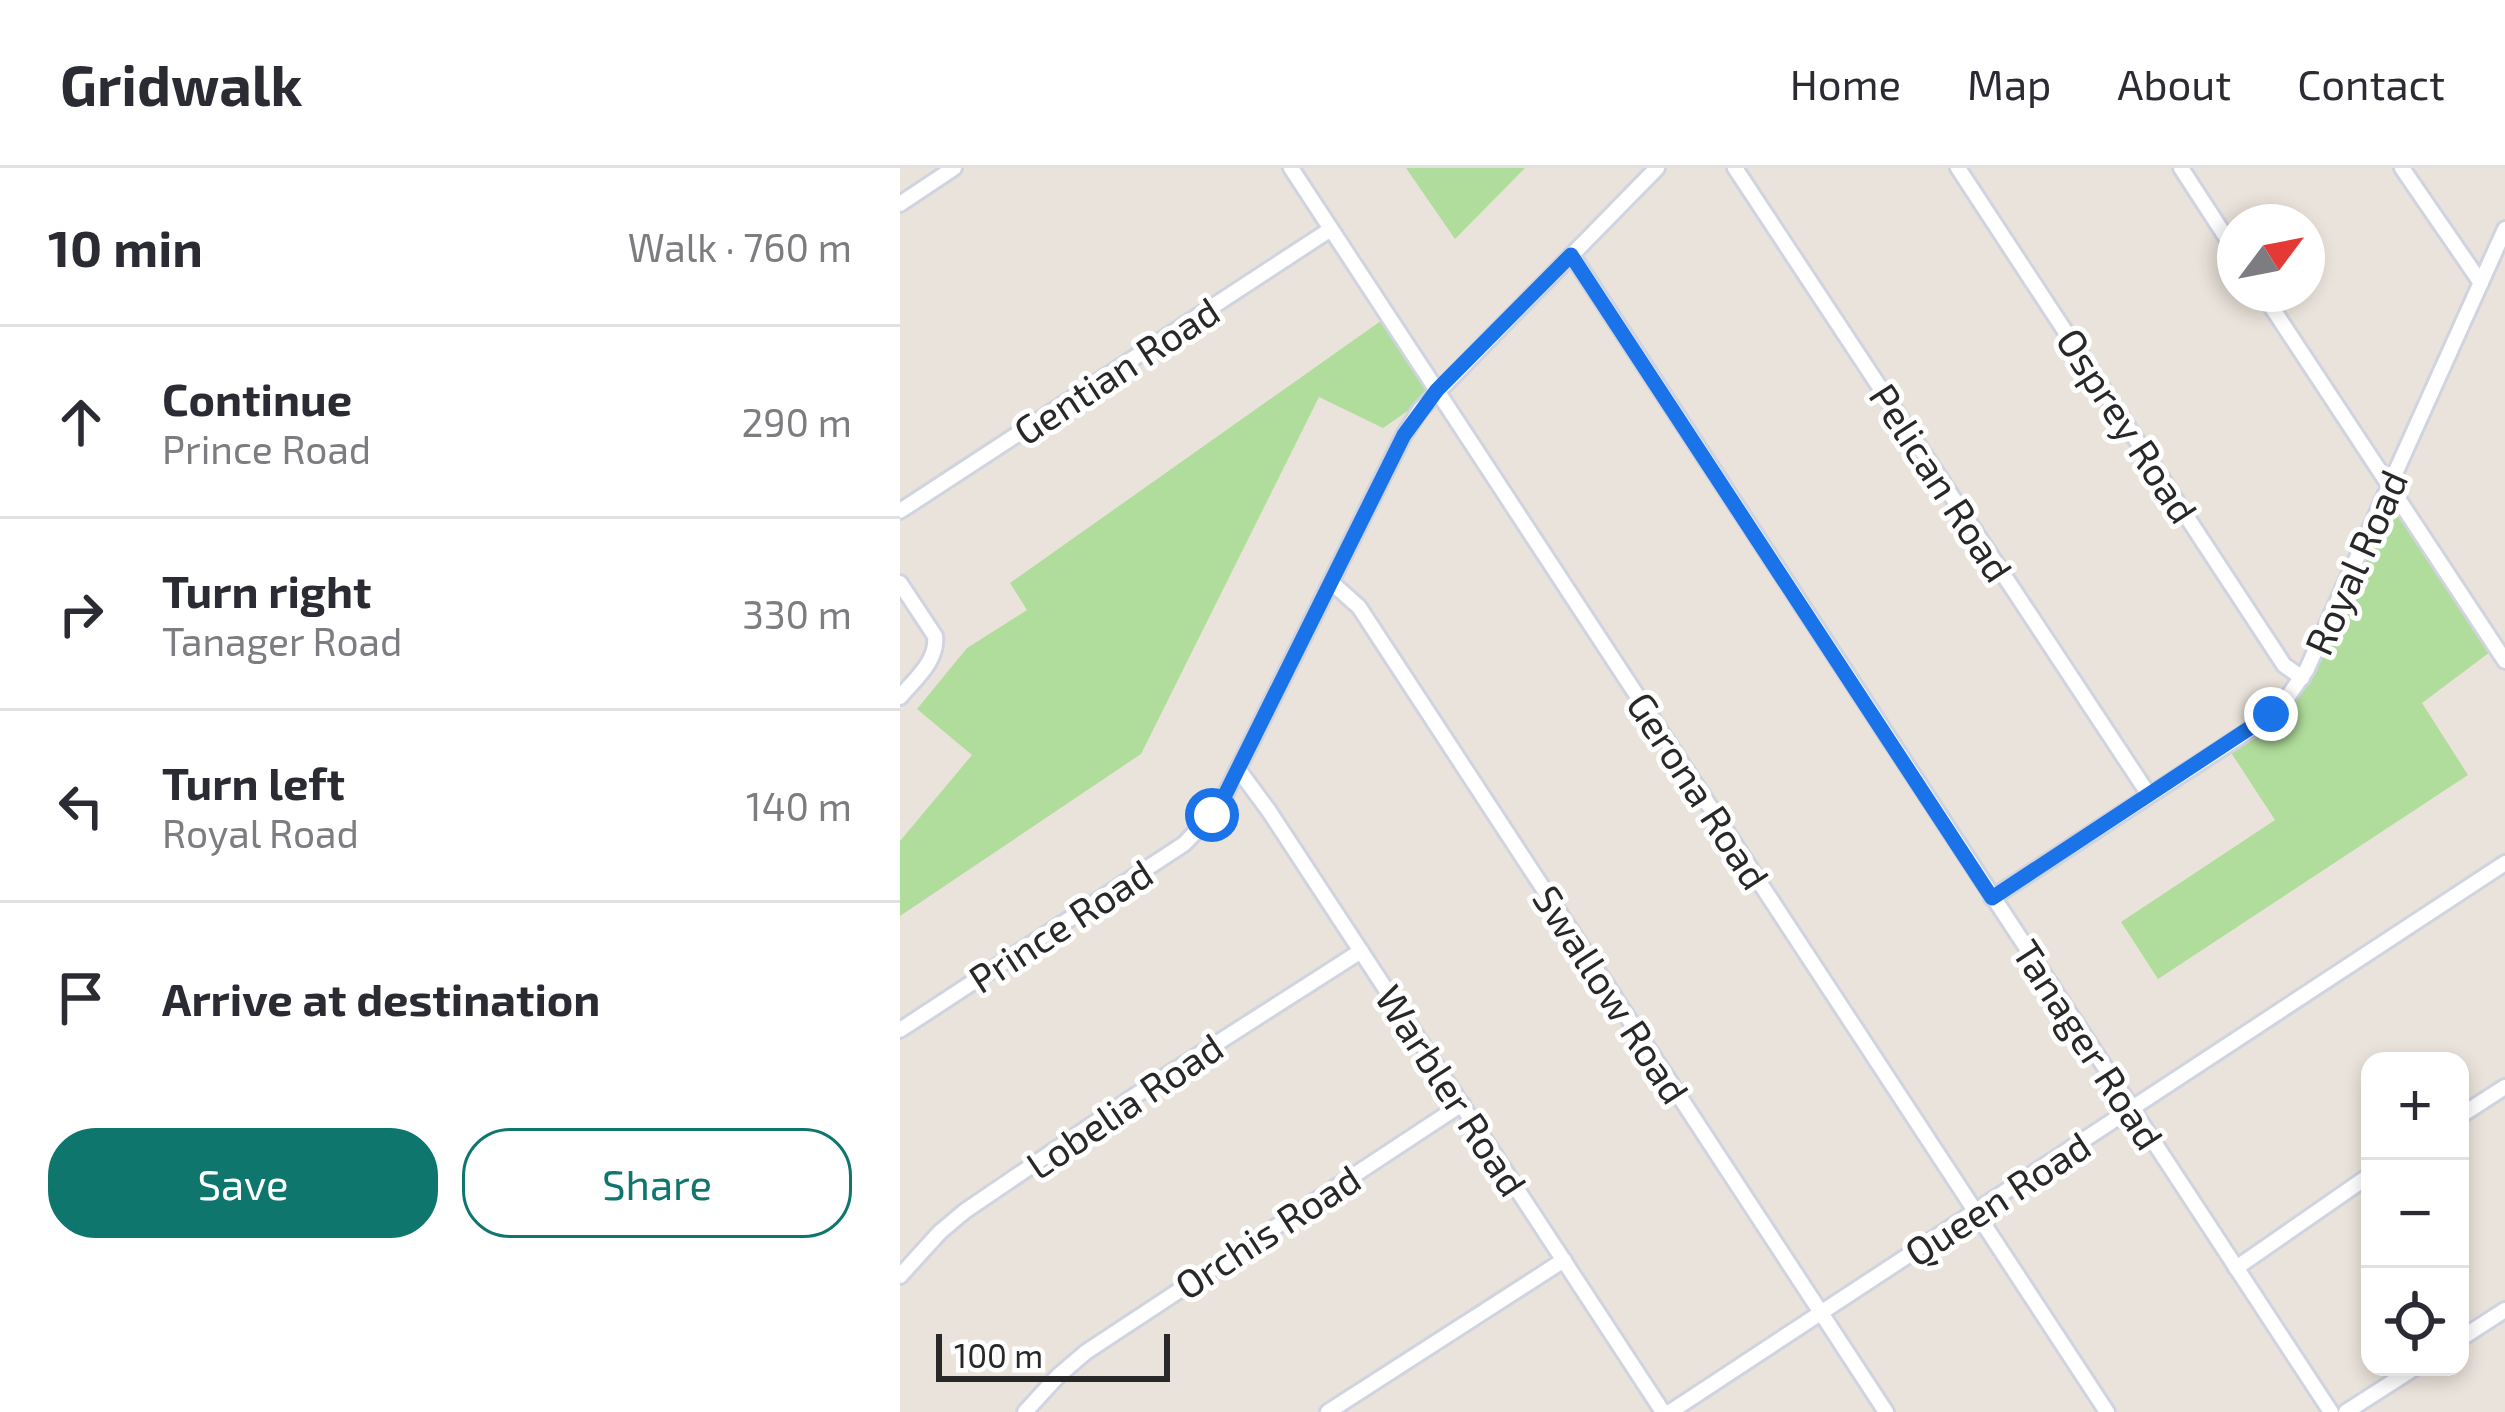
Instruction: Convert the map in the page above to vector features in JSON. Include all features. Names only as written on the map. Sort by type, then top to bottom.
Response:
[{"type":"street","points":[[900,204],[954,168]]},
{"type":"street","name":"Gerona Road","points":[[1292,168],[2107,1412]]},
{"type":"street","name":"Prince Road","points":[[900,1030],[1184,844],[1212,815],[1404,435],[1437,390],[1657,168]]},
{"type":"street","name":"Pelican Road","points":[[1735,168],[2149,796]]},
{"type":"street","name":"Osprey Road","points":[[1958,168],[2284,665],[2302,678]]},
{"type":"street","points":[[2181,168],[2217,223]]},
{"type":"street","points":[[2402,168],[2481,283]]},
{"type":"street","name":"Gentian Road","points":[[900,511],[1331,229]]},
{"type":"street","name":"Royal Road","points":[[1992,898],[2253,728],[2288,698],[2302,678],[2505,229]]},
{"type":"street","name":"Tanager Road","points":[[1571,255],[2331,1412]]},
{"type":"street","points":[[2275,312],[2502,650]]},
{"type":"street","name":"Swallow Road","points":[[1331,582],[1359,607],[1886,1412]]},
{"type":"street","points":[[900,584],[935,637],[936,647],[900,697]]},
{"type":"street","name":"Warbler Road","points":[[1238,769],[1667,1412]]},
{"type":"street","name":"Queen Road","points":[[1667,1412],[2505,863]]},
{"type":"street","name":"Lobelia Road","points":[[900,1276],[965,1211],[1360,951]]},
{"type":"street","points":[[2469,1110],[2505,1087]]},
{"type":"street","name":"Orchis Road","points":[[1025,1412],[1085,1352],[1462,1104]]},
{"type":"street","points":[[2236,1268],[2361,1181]]},
{"type":"street","points":[[1328,1412],[1564,1260]]},
{"type":"street","points":[[2469,1333],[2505,1310]]},
{"type":"street","points":[[2346,1412],[2402,1376]]},
{"type":"green space","points":[[1406,168],[1525,168],[1455,239]]},
{"type":"green space","points":[[1385,318],[1438,390],[1383,428],[1319,397],[1141,754],[900,916],[900,841],[972,755],[917,709],[967,648],[1027,610],[1010,583]]},
{"type":"green space","points":[[2387,488],[2498,646],[2422,703],[2468,775],[2158,979],[2121,922],[2275,820],[2228,748],[2297,680]]},
{"type":"route","points":[[1212,815],[1420,410],[1571,255],[1992,898],[2271,714]]}]
